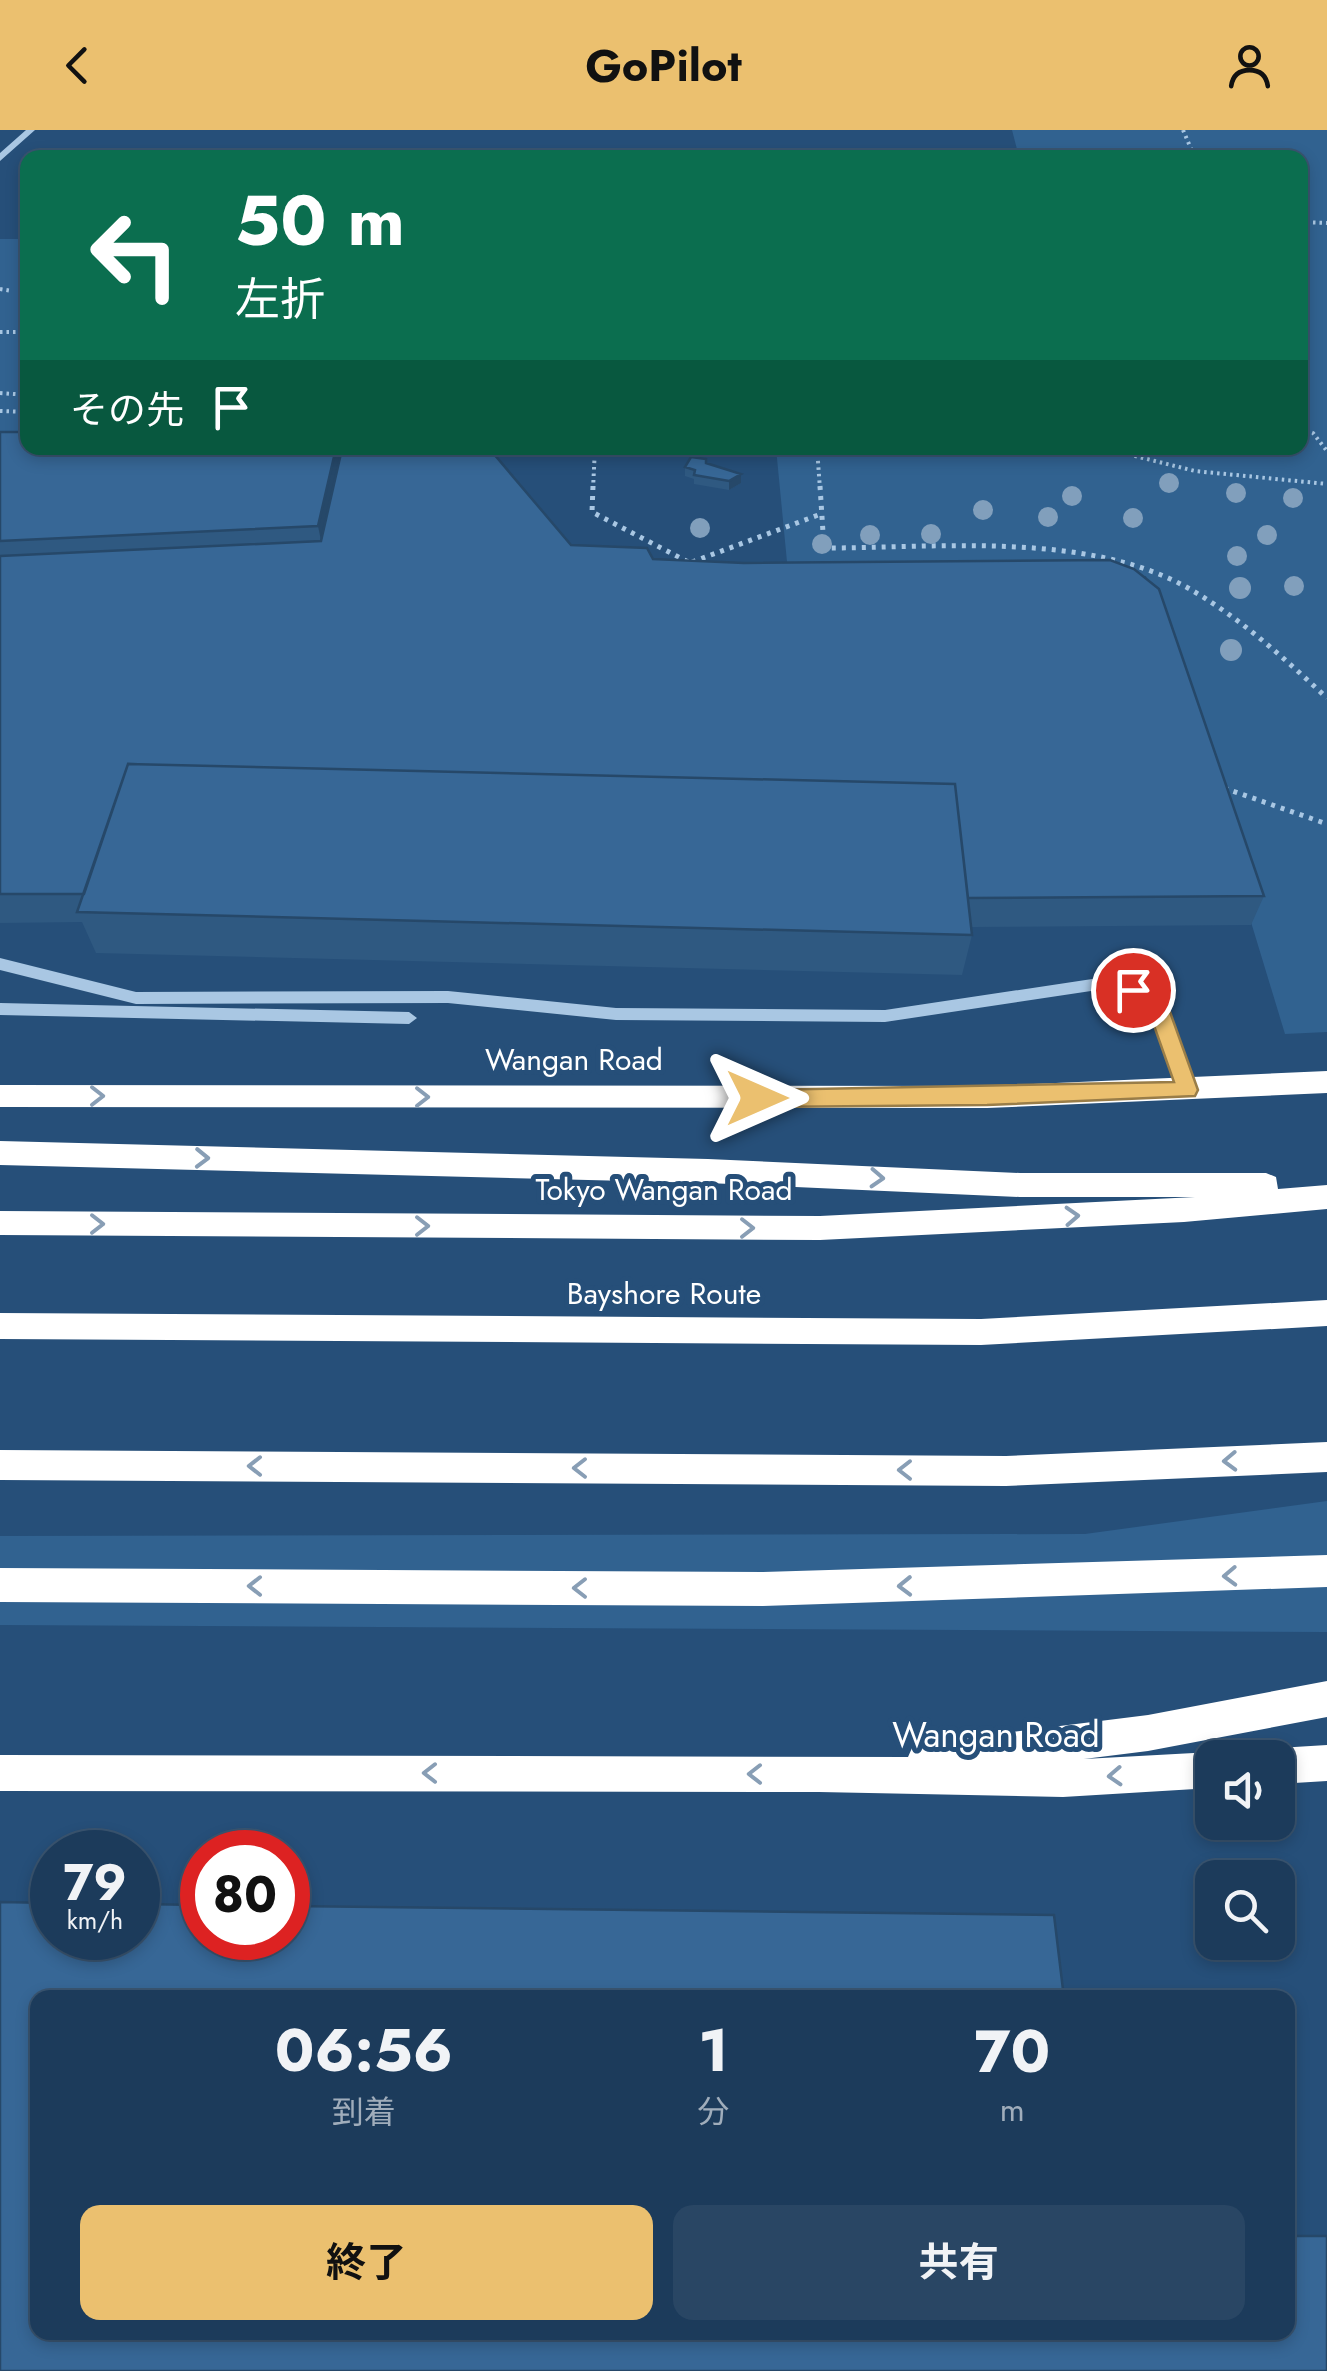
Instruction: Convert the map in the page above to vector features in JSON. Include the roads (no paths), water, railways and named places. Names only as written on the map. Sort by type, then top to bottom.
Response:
[{"type":"highway","name":"Wangan Road","points":[[0,1096],[797,1098],[1187,1090],[1327,1082]]},
{"type":"highway","points":[[1231,1088],[1327,1091]]},
{"type":"highway","points":[[0,1152],[708,1171],[1020,1185],[1327,1184]]},
{"type":"highway","name":"Tokyo Wangan Road","points":[[0,1223],[820,1228],[1184,1210],[1327,1196]]},
{"type":"highway","name":"Bayshore Route","points":[[0,1326],[982,1332],[1327,1313]]},
{"type":"highway","points":[[0,1465],[1006,1470],[1327,1457]]},
{"type":"highway","points":[[0,1585],[764,1589],[1327,1571]]},
{"type":"highway","points":[[819,1774],[1148,1734],[1327,1699]]},
{"type":"highway","points":[[1295,1765],[1327,1763]]},
{"type":"highway","name":"Wangan Road","points":[[0,1773],[819,1774],[1063,1779],[1195,1771]]},
{"type":"street","points":[[0,158],[30,130]]},
{"type":"street","points":[[0,964],[136,998],[448,997],[616,1014],[886,1016],[1112,982],[1155,998],[1187,1090]]},
{"type":"street","points":[[0,1010],[409,1018]]}]
